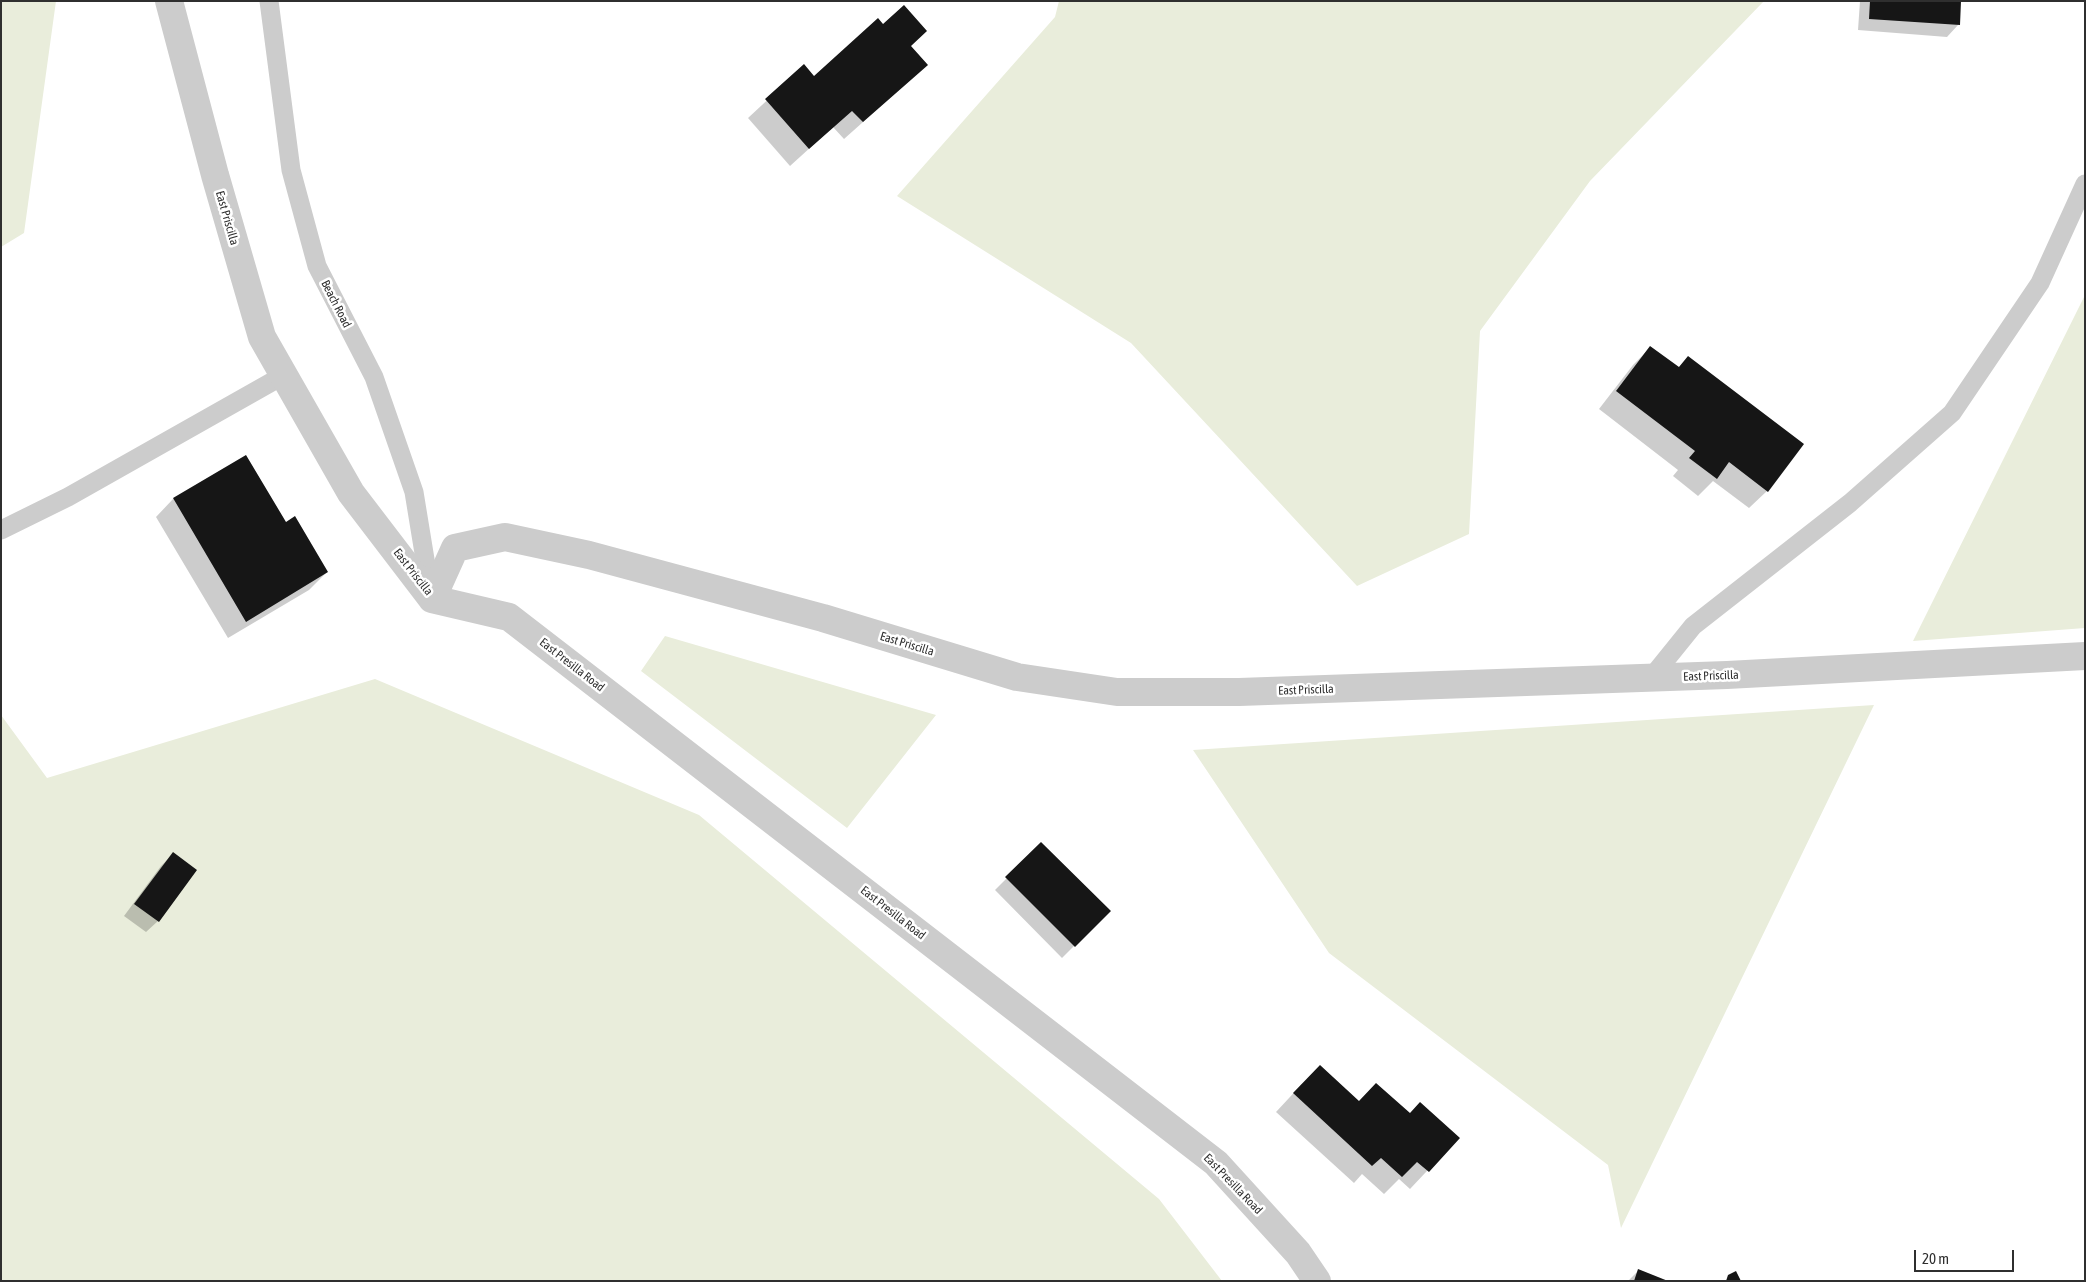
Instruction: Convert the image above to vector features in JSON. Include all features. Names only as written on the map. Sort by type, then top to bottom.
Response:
[{"type":"street","name":"East Priscilla","points":[[169,1],[215,175],[262,338],[352,493],[432,599],[455,548],[505,537],[589,555],[823,618],[1017,677],[1117,692],[1239,692],[1651,678],[2085,656]]},
{"type":"street","name":"East Presilla Road","points":[[432,599],[509,617],[517,623],[1216,1163],[1298,1253],[1317,1281]]},
{"type":"lane","name":"Beach Road","points":[[270,1],[291,170],[316,266],[374,378],[414,492],[432,599]]},
{"type":"lane","points":[[1651,678],[1693,626],[1850,503],[1952,413],[2040,283],[2085,184]]},
{"type":"lane","points":[[1,530],[68,497],[284,375]]},
{"type":"green space","points":[[1,1],[56,1],[24,233],[1,247]]},
{"type":"green space","points":[[1059,1],[1764,1],[1590,181],[1480,331],[1469,534],[1357,586],[1131,343],[897,196],[1055,17]]},
{"type":"green space","points":[[2085,295],[2085,628],[1913,641]]},
{"type":"green space","points":[[665,636],[936,715],[847,828],[641,671]]},
{"type":"green space","points":[[375,679],[699,815],[1159,1199],[1222,1281],[1,1281],[1,715],[47,778]]},
{"type":"green space","points":[[1874,705],[1621,1228],[1608,1165],[1329,953],[1193,750]]},
{"type":"building","points":[[1870,1],[1961,1],[1960,25],[1869,19]]},
{"type":"building","points":[[904,5],[927,31],[911,46],[928,65],[863,122],[852,111],[809,149],[765,99],[804,64],[814,76],[878,18],[883,24]]},
{"type":"building","points":[[1650,346],[1679,367],[1688,356],[1804,444],[1768,492],[1729,462],[1717,479],[1689,458],[1695,451],[1616,391]]},
{"type":"building","points":[[246,455],[286,522],[295,516],[328,572],[246,622],[173,498]]},
{"type":"building","points":[[1041,842],[1111,911],[1075,947],[1005,877]]},
{"type":"building","points":[[173,852],[197,870],[159,922],[134,904]]},
{"type":"building","points":[[1320,1065],[1359,1101],[1376,1083],[1410,1113],[1420,1102],[1460,1138],[1429,1172],[1417,1162],[1402,1177],[1381,1158],[1372,1166],[1293,1093]]},
{"type":"building","points":[[1638,1269],[1668,1281],[1634,1281]]},
{"type":"building","points":[[1736,1271],[1741,1281],[1726,1281],[1728,1275]]}]
